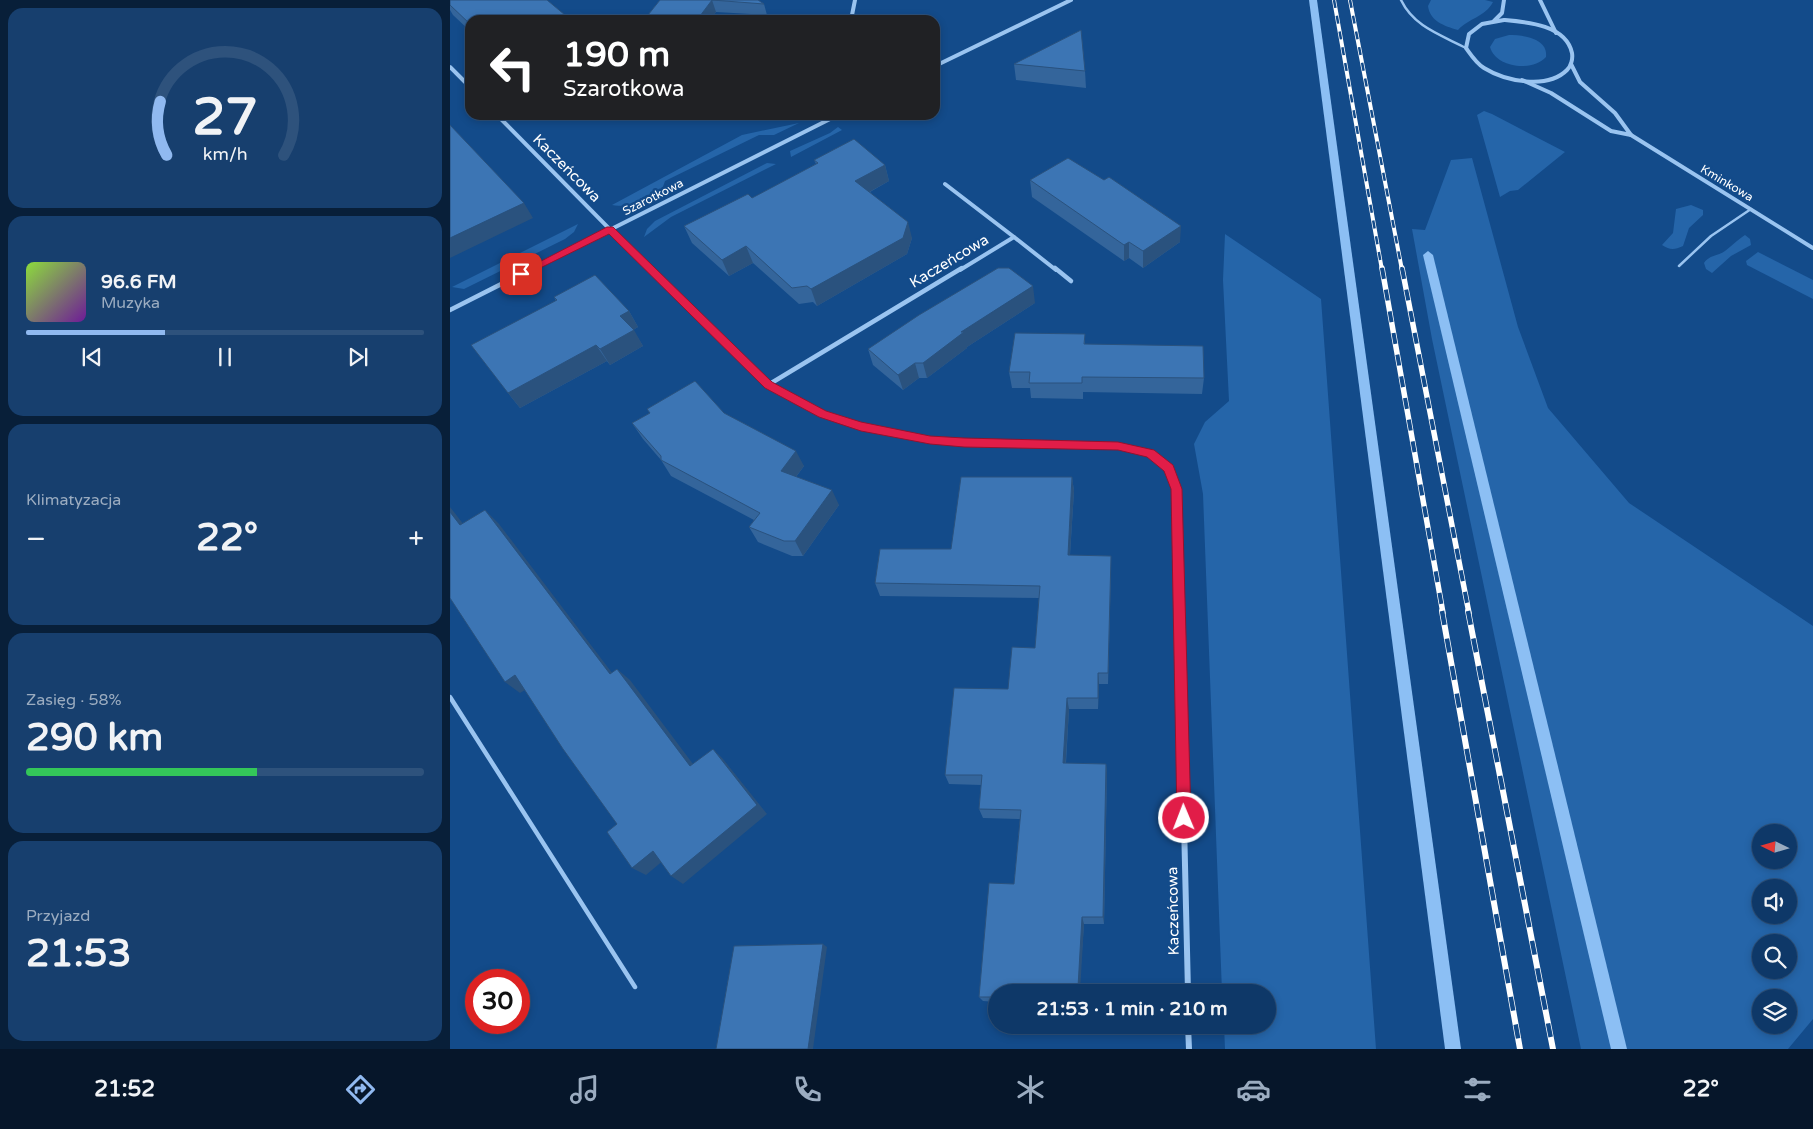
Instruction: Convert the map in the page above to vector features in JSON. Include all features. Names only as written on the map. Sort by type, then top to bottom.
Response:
[{"type":"street","points":[[852,15],[855,0]]},
{"type":"street","points":[[940,64],[1071,0]]},
{"type":"street","points":[[1493,22],[1502,13],[1504,0]]},
{"type":"street","points":[[1522,80],[1549,78],[1566,71],[1571,64],[1573,56],[1571,48],[1556,33],[1540,0]]},
{"type":"street","points":[[1556,33],[1532,23],[1504,20],[1482,24],[1469,34],[1466,48],[1473,59],[1485,69],[1502,76],[1522,80],[1551,93],[1611,131],[1631,135]]},
{"type":"street","points":[[1571,64],[1580,82],[1615,113],[1631,135]]},
{"type":"street","points":[[450,67],[465,82]]},
{"type":"street","name":"Kaczeńcowa","points":[[503,120],[610,230],[768,385],[823,414],[902,436],[964,442],[1118,446],[1150,453],[1169,469],[1176,489],[1188,984]]},
{"type":"street","name":"Szarotkowa","points":[[450,310],[828,120]]},
{"type":"street","name":"Kminkowa","points":[[1631,135],[1813,248]]},
{"type":"street","name":"Kaczeńcowa","points":[[945,184],[1071,281]]},
{"type":"street","name":"Kaczeńcowa","points":[[768,385],[1014,236]]},
{"type":"street","points":[[1188,1034],[1189,1049]]},
{"type":"lane","points":[[1401,0],[1407,12],[1418,24],[1466,48]]},
{"type":"lane","points":[[1679,266],[1711,236],[1751,209]]},
{"type":"lane","points":[[450,697],[635,987]]},
{"type":"shaded area","points":[[1431,0],[1485,0],[1493,2],[1486,11],[1458,30],[1443,25],[1432,16],[1428,6]]},
{"type":"shaded area","points":[[1509,35],[1534,39],[1543,46],[1546,51],[1546,57],[1540,62],[1524,66],[1515,66],[1499,60],[1490,47],[1495,39]]},
{"type":"shaded area","points":[[1484,111],[1565,152],[1518,190],[1510,191],[1500,197],[1477,115]]},
{"type":"shaded area","points":[[799,123],[774,135],[759,135],[665,181],[660,192],[644,201],[630,205],[612,205],[742,135]]},
{"type":"shaded area","points":[[838,127],[842,130],[791,157],[790,151],[830,133]]},
{"type":"shaded area","points":[[1472,158],[1518,327],[1548,408],[1629,503],[1813,626],[1813,1019],[1788,1049],[1581,1049],[1432,339],[1412,229],[1425,230],[1451,160]]},
{"type":"shaded area","points":[[767,163],[776,164],[671,217],[644,237],[647,229],[655,221]]},
{"type":"shaded area","points":[[1691,205],[1703,210],[1703,215],[1689,228],[1683,246],[1672,249],[1662,245],[1673,233],[1676,209]]},
{"type":"shaded area","points":[[578,224],[574,232],[565,239],[464,289],[452,287]]},
{"type":"shaded area","points":[[1225,234],[1321,299],[1376,1049],[1225,1049],[1224,1034],[1276,1034],[1276,984],[1222,984],[1203,494],[1194,444],[1205,422],[1229,401],[1223,280]]},
{"type":"shaded area","points":[[1745,235],[1750,239],[1751,245],[1731,256],[1712,273],[1706,269],[1704,263],[1706,260],[1725,251]]},
{"type":"shaded area","points":[[1758,252],[1813,280],[1813,299],[1747,265],[1746,261]]},
{"type":"building","points":[[450,0],[547,0],[565,15],[465,15],[465,19],[450,5]]},
{"type":"building","points":[[660,0],[712,0],[701,15],[648,15]]},
{"type":"building","points":[[712,0],[758,0],[764,4]]},
{"type":"building","points":[[1081,30],[1085,71],[1014,64]]},
{"type":"building","points":[[450,125],[524,203],[450,238]]},
{"type":"building","points":[[854,139],[885,165],[855,181],[908,222],[903,238],[811,289],[807,286],[792,288],[746,246],[722,260],[684,226],[748,194],[752,198],[818,163],[814,160]]},
{"type":"building","points":[[1068,158],[1104,180],[1109,177],[1181,226],[1143,251],[1129,242],[1124,245],[1030,180]]},
{"type":"building","points":[[998,268],[1009,268],[1033,286],[961,332],[964,332],[923,363],[915,363],[898,375],[868,349],[919,315]]},
{"type":"building","points":[[595,275],[629,311],[620,316],[634,330],[600,349],[596,345],[508,393],[471,345],[557,300],[554,297]]},
{"type":"building","points":[[1015,333],[1085,334],[1084,344],[1203,346],[1204,378],[1082,377],[1082,383],[1029,383],[1030,372],[1009,372]]},
{"type":"building","points":[[695,381],[724,413],[796,451],[781,471],[832,490],[795,541],[784,541],[749,527],[760,513],[661,460],[661,456],[632,423],[650,413],[647,409]]},
{"type":"building","points":[[961,477],[1072,477],[1068,555],[1111,556],[1108,673],[1098,673],[1098,698],[1067,698],[1063,763],[1106,764],[1103,917],[1082,917],[1078,984],[988,984],[988,997],[979,997],[989,883],[1014,884],[1021,810],[979,809],[982,775],[945,775],[954,688],[1008,689],[1012,647],[1035,648],[1040,586],[875,583],[880,549],[951,549]]},
{"type":"building","points":[[485,510],[610,674],[617,669],[690,766],[713,749],[757,805],[671,876],[653,851],[632,868],[607,832],[617,824],[563,749],[515,675],[505,682],[450,598],[450,512],[460,525]]},
{"type":"building","points":[[823,944],[808,1049],[716,1049],[734,946]]},
{"type":"waterway","points":[[1313,0],[1453,1049]]},
{"type":"waterway","points":[[1428,255],[1619,1049]]},
{"type":"railway","points":[[1334,0],[1382,270]]},
{"type":"railway","points":[[1350,0],[1402,270]]},
{"type":"railway","points":[[1382,268],[1443,613]]},
{"type":"railway","points":[[1402,268],[1469,613]]},
{"type":"railway","points":[[1442,611],[1520,1049]]},
{"type":"railway","points":[[1468,611],[1553,1049]]},
{"type":"route","points":[[521,274],[610,230],[768,385],[823,414],[902,436],[930,440],[1118,446],[1150,453],[1169,469],[1176,489],[1184,818]]}]
